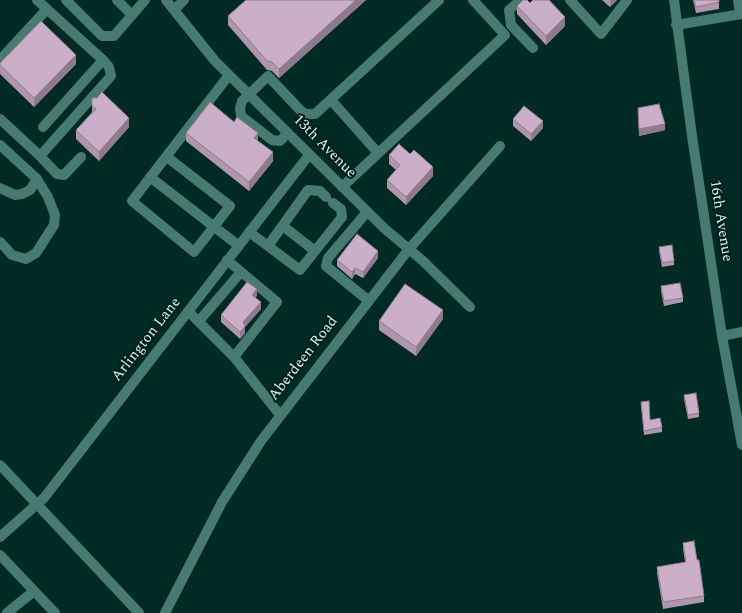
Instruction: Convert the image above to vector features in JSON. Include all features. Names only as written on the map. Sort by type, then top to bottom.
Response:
[{"type":"street","points":[[37,0],[103,60],[109,67],[111,76],[40,156]]},
{"type":"street","points":[[66,0],[102,36],[114,36],[145,0]]},
{"type":"street","points":[[117,0],[132,15]]},
{"type":"street","name":"13th Avenue","points":[[166,0],[215,61],[342,187],[470,307]]},
{"type":"street","points":[[174,10],[184,0]]},
{"type":"street","points":[[288,133],[280,140],[272,140],[241,116],[240,108],[242,101],[268,76],[306,114],[315,114],[439,0]]},
{"type":"street","points":[[342,187],[505,35],[474,0]]},
{"type":"street","points":[[521,0],[509,10],[511,25],[533,48]]},
{"type":"street","points":[[570,0],[601,34],[627,0]]},
{"type":"street","name":"16th Avenue","points":[[674,0],[676,25],[722,336],[742,445]]},
{"type":"street","points":[[676,25],[741,14],[738,0]]},
{"type":"street","points":[[0,60],[46,9]]},
{"type":"street","points":[[43,126],[103,60]]},
{"type":"street","points":[[167,157],[230,206],[194,252],[132,201],[229,75]]},
{"type":"street","points":[[331,100],[378,153]]},
{"type":"street","points":[[0,119],[57,174],[64,175],[82,157]]},
{"type":"street","points":[[0,145],[37,179],[48,197],[55,215],[54,226],[36,253],[26,259],[12,255],[0,242]]},
{"type":"street","name":"Aberdeen Road","points":[[164,613],[222,502],[246,463],[280,415],[409,249],[500,146]]},
{"type":"street","name":"Arlington Lane","points":[[0,537],[44,498],[309,155]]},
{"type":"street","points":[[150,177],[239,246]]},
{"type":"street","points":[[327,197],[332,177]]},
{"type":"street","points":[[0,188],[15,195],[22,194],[30,190],[37,179]]},
{"type":"street","points":[[249,232],[300,270],[342,217],[341,209],[327,197],[308,190],[268,246]]},
{"type":"street","points":[[368,212],[328,258],[326,266],[369,301]]},
{"type":"street","points":[[283,226],[315,251]]},
{"type":"street","points":[[227,260],[277,302],[234,357]]},
{"type":"street","points":[[199,321],[241,272]]},
{"type":"street","points":[[188,311],[234,357],[280,415]]},
{"type":"street","points":[[722,336],[742,332]]},
{"type":"street","points":[[0,465],[139,613]]},
{"type":"street","points":[[0,555],[55,613]]},
{"type":"street","points":[[7,613],[34,591]]},
{"type":"building","points":[[246,0],[356,0],[279,69],[272,62],[267,61],[228,16]]},
{"type":"building","points":[[523,0],[527,0],[530,3],[533,0],[549,0],[565,17],[546,36],[517,6]]},
{"type":"building","points":[[694,0],[719,0],[719,2],[696,7]]},
{"type":"building","points":[[41,21],[76,55],[34,98],[0,65],[0,63]]},
{"type":"building","points":[[102,92],[129,118],[99,152],[76,130],[96,109],[92,106],[92,98],[97,98]]},
{"type":"building","points":[[210,102],[234,122],[237,117],[258,133],[254,138],[273,152],[249,182],[186,133]]},
{"type":"building","points":[[659,104],[665,124],[639,129],[638,108]]},
{"type":"building","points":[[524,106],[543,121],[531,134],[513,119]]},
{"type":"building","points":[[399,144],[410,154],[414,150],[433,167],[406,197],[387,180],[400,165],[389,155]]},
{"type":"building","points":[[357,234],[378,251],[363,272],[355,268],[352,272],[337,260]]},
{"type":"building","points":[[672,245],[674,261],[662,263],[659,247]]},
{"type":"building","points":[[247,282],[257,289],[252,295],[261,302],[243,322],[245,326],[240,332],[221,315]]},
{"type":"building","points":[[680,283],[683,298],[664,301],[661,286]]},
{"type":"building","points":[[405,284],[443,310],[416,347],[379,321]]},
{"type":"building","points":[[696,393],[699,413],[688,415],[684,395]]},
{"type":"building","points":[[649,401],[650,420],[660,418],[662,427],[644,431],[641,402]]},
{"type":"building","points":[[694,541],[697,560],[699,560],[704,596],[663,602],[657,567],[686,562],[683,543]]}]
